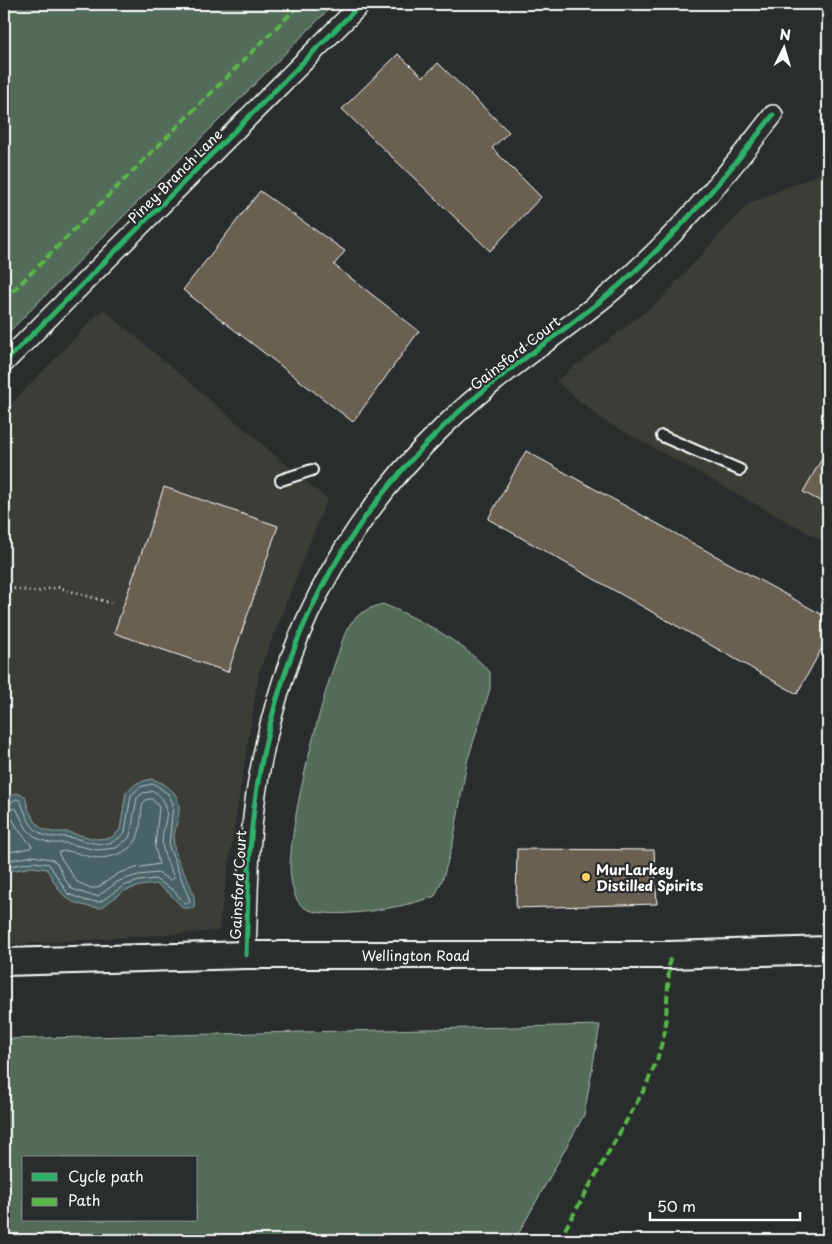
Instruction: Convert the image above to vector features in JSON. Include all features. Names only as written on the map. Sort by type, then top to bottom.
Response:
[{"type":"main road","name":"Wellington Road","points":[[4,962],[246,955],[670,955],[828,950]]},
{"type":"street","name":"Piney Branch Lane","points":[[4,363],[361,4]]},
{"type":"street","name":"Gainsford Court","points":[[246,955],[250,852],[256,795],[268,730],[289,661],[308,612],[332,565],[346,543],[400,473],[446,424],[499,378],[607,295],[648,259],[700,206],[773,115]]},
{"type":"lane","points":[[662,436],[740,470]]},
{"type":"lane","points":[[281,480],[312,470]]},
{"type":"path","points":[[4,587],[36,592],[58,587],[111,603]]},
{"type":"shaded area","points":[[828,156],[828,544],[603,420],[556,381],[660,300],[748,204],[819,174]]},
{"type":"shaded area","points":[[103,309],[327,499],[259,672],[218,931],[4,945],[4,411]]},
{"type":"green space","points":[[4,4],[334,4],[4,337]]},
{"type":"green space","points":[[383,604],[426,624],[467,651],[490,672],[490,689],[467,762],[453,843],[443,878],[435,896],[367,912],[328,913],[312,911],[302,906],[296,898],[290,869],[294,827],[305,773],[325,695],[347,629],[362,613]]},
{"type":"green space","points":[[600,1025],[584,1115],[515,1240],[4,1240],[4,1039]]},
{"type":"water","points":[[151,779],[168,787],[178,799],[179,814],[174,835],[174,846],[193,892],[194,908],[183,908],[170,894],[156,884],[124,891],[101,908],[90,907],[73,902],[67,898],[57,887],[47,869],[33,867],[4,872],[4,802],[16,793],[25,796],[29,811],[42,829],[52,832],[67,832],[96,839],[111,838],[120,830],[126,792],[137,783]]},
{"type":"building","points":[[398,54],[423,77],[438,63],[509,132],[492,148],[541,197],[490,251],[342,109]]},
{"type":"building","points":[[260,191],[345,251],[334,265],[419,331],[353,422],[183,290]]},
{"type":"building","points":[[828,448],[828,505],[803,492]]},
{"type":"building","points":[[526,451],[828,618],[828,637],[797,694],[488,519]]},
{"type":"building","points":[[164,487],[278,526],[228,672],[114,633]]},
{"type":"building","name":"MurLarkey Distilled Spirits","points":[[517,849],[654,850],[657,904],[516,908]]},
{"type":"marked path","points":[[4,300],[300,4]]},
{"type":"marked path","points":[[559,1240],[645,1088],[657,1060],[665,1031],[670,955]]},
{"type":"cycle path","points":[[4,363],[361,4]]},
{"type":"cycle path","points":[[246,955],[251,834],[266,740],[280,689],[298,640],[319,593],[344,548],[374,505],[407,464],[445,425],[484,390],[588,311],[631,275],[695,210],[773,115]]},
{"type":"place","name":"MurLarkey Distilled Spirits","points":[[586,877]]}]
